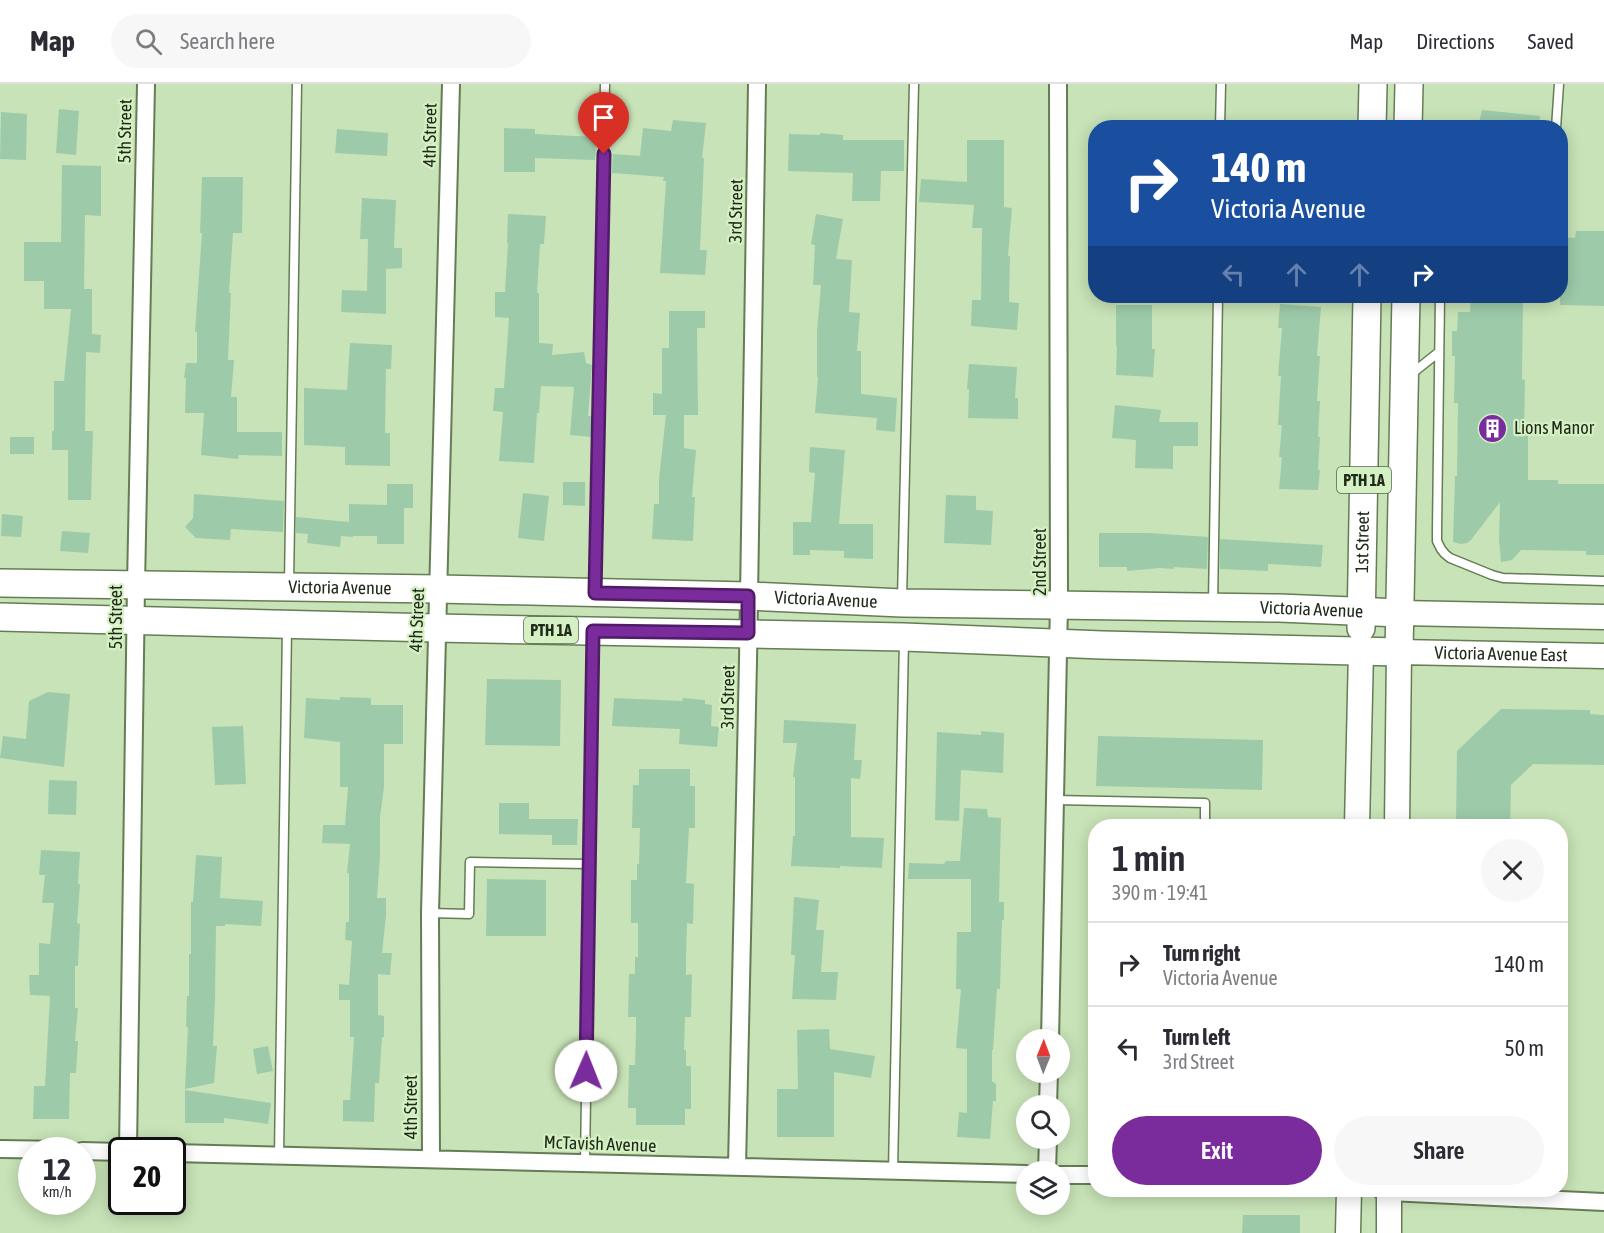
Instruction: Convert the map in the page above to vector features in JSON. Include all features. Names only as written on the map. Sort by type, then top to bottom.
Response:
[{"type":"main road","points":[[1372,120],[1373,84]]},
{"type":"main road","points":[[1408,120],[1409,84]]},
{"type":"main road","name":"1st Street","points":[[1357,819],[1367,303]]},
{"type":"main road","name":"PTH 1A","points":[[1399,652],[1406,303]]},
{"type":"main road","name":"Victoria Avenue","points":[[0,583],[438,589],[748,596],[902,603],[1279,608],[1400,613]]},
{"type":"main road","points":[[1400,613],[1604,617]]},
{"type":"main road","name":"Victoria Avenue","points":[[0,617],[748,633],[1399,652]]},
{"type":"main road","points":[[1397,819],[1399,652]]},
{"type":"main road","name":"Victoria Avenue East","points":[[1399,652],[1604,656]]},
{"type":"main road","points":[[1348,1233],[1349,1197]]},
{"type":"main road","points":[[1387,1197],[1389,1233]]},
{"type":"street","name":"5th Street","points":[[128,1137],[146,84]]},
{"type":"street","name":"4th Street","points":[[431,1158],[430,913],[451,84]]},
{"type":"street","name":"3rd Street","points":[[737,1167],[757,84]]},
{"type":"street","name":"2nd Street","points":[[1050,1029],[1059,604],[1058,84]]},
{"type":"street","points":[[0,1149],[18,1149]]},
{"type":"street","name":"McTavish Avenue","points":[[186,1153],[1016,1174]]},
{"type":"street","points":[[1070,1175],[1088,1175]]},
{"type":"street","points":[[1504,1197],[1604,1203]]},
{"type":"lane","points":[[288,587],[297,84]]},
{"type":"lane","points":[[595,593],[605,84]]},
{"type":"lane","points":[[902,603],[914,84]]},
{"type":"lane","points":[[1220,120],[1221,84]]},
{"type":"lane","points":[[1557,120],[1559,84]]},
{"type":"lane","points":[[1213,608],[1218,303]]},
{"type":"lane","points":[[1440,303],[1437,541],[1441,549],[1450,558],[1498,577],[1604,581]]},
{"type":"lane","points":[[1405,379],[1439,352]]},
{"type":"lane","points":[[279,1155],[287,624]]},
{"type":"lane","points":[[585,1163],[593,631]]},
{"type":"lane","points":[[893,1171],[904,637]]},
{"type":"lane","points":[[1055,800],[1205,803],[1205,819]]},
{"type":"lane","points":[[430,913],[469,914],[470,862],[589,864]]},
{"type":"building","points":[[59,109],[79,111],[76,155],[56,153]]},
{"type":"building","points":[[1482,110],[1540,116],[1540,120],[1480,120]]},
{"type":"building","points":[[1,112],[27,114],[26,160],[0,159]]},
{"type":"building","points":[[673,120],[706,123],[702,158],[704,158],[700,250],[707,250],[705,275],[660,273],[666,181],[663,181],[664,177],[612,173],[613,154],[640,156],[643,128],[671,131]]},
{"type":"building","points":[[504,128],[535,129],[535,134],[596,137],[595,160],[535,158],[535,172],[504,172]]},
{"type":"building","points":[[337,129],[388,133],[387,156],[335,153]]},
{"type":"building","points":[[820,133],[843,135],[843,140],[904,140],[904,171],[881,171],[880,201],[852,201],[853,173],[788,171],[789,134],[820,135]]},
{"type":"building","points":[[967,140],[1004,140],[1004,207],[1012,208],[1008,256],[1010,256],[1009,302],[1019,303],[1017,330],[971,326],[972,300],[981,300],[982,228],[972,228],[974,205],[919,202],[921,179],[967,182]]},
{"type":"building","points":[[62,165],[101,166],[101,216],[85,215],[84,289],[92,289],[92,334],[101,335],[100,353],[86,352],[85,431],[93,431],[91,500],[68,500],[68,450],[52,450],[54,381],[64,381],[71,309],[44,309],[44,281],[24,281],[24,242],[61,242]]},
{"type":"building","points":[[202,177],[243,177],[242,233],[233,233],[229,293],[231,293],[228,360],[234,360],[231,397],[237,397],[237,432],[282,432],[282,456],[239,455],[238,459],[201,455],[204,413],[185,413],[186,363],[197,363],[197,332],[195,332],[202,233],[200,233]]},
{"type":"building","points":[[362,198],[396,200],[394,248],[402,248],[402,268],[386,269],[386,314],[341,312],[342,290],[367,291],[368,239],[360,239]]},
{"type":"building","points":[[508,214],[546,216],[544,244],[540,244],[537,293],[539,293],[539,343],[553,344],[552,355],[584,352],[586,363],[592,365],[588,416],[592,416],[592,437],[570,435],[574,387],[541,386],[534,463],[499,461],[503,412],[493,411],[495,388],[504,388],[509,318],[495,317],[495,292],[505,292]]},
{"type":"building","points":[[816,214],[843,219],[836,259],[852,260],[849,312],[860,313],[857,351],[861,351],[861,394],[897,398],[895,432],[876,430],[877,418],[815,413],[818,377],[817,331],[821,285],[813,285],[815,245],[811,244]]},
{"type":"building","points":[[1576,231],[1604,231],[1604,306],[1560,305],[1560,303],[1568,303],[1568,238],[1575,238]]},
{"type":"building","name":"Lions Manor","points":[[1471,303],[1523,303],[1522,379],[1525,380],[1524,434],[1528,434],[1528,480],[1558,480],[1558,484],[1604,484],[1604,555],[1586,555],[1586,551],[1521,550],[1512,560],[1501,562],[1500,502],[1471,540],[1461,544],[1453,542],[1458,403],[1454,403],[1455,356],[1452,356],[1452,331],[1457,331],[1458,312],[1470,312]]},
{"type":"building","points":[[1280,304],[1321,307],[1317,356],[1320,356],[1317,401],[1320,401],[1318,490],[1279,489],[1282,457],[1279,457],[1282,425],[1278,425],[1281,376],[1278,376],[1282,328],[1278,328]]},
{"type":"building","points":[[1116,305],[1152,305],[1152,349],[1155,349],[1153,377],[1116,375]]},
{"type":"building","points":[[669,311],[705,311],[705,328],[697,328],[698,415],[684,415],[684,448],[696,450],[692,497],[695,497],[693,541],[652,539],[654,504],[659,504],[659,479],[666,415],[653,415],[653,393],[662,394],[662,348],[669,348]]},
{"type":"building","points":[[350,343],[392,345],[391,369],[386,369],[385,433],[390,433],[390,466],[345,465],[345,447],[304,445],[304,388],[347,390]]},
{"type":"building","points":[[969,364],[1017,367],[1015,398],[1018,398],[1018,419],[968,418]]},
{"type":"building","points":[[1115,405],[1161,410],[1159,422],[1198,422],[1198,446],[1173,446],[1173,469],[1135,468],[1136,440],[1112,438]]},
{"type":"building","points":[[10,437],[34,437],[34,454],[10,454]]},
{"type":"building","points":[[810,447],[845,450],[839,524],[873,524],[873,559],[844,558],[844,551],[810,550],[810,555],[793,555],[793,522],[811,522],[815,473],[809,472]]},
{"type":"building","points":[[563,482],[585,482],[585,506],[563,505]]},
{"type":"building","points":[[387,484],[413,484],[413,508],[404,508],[404,544],[377,544],[377,536],[341,536],[340,547],[307,543],[308,534],[296,533],[296,517],[349,522],[349,504],[387,505]]},
{"type":"building","points":[[523,493],[549,496],[544,541],[518,538]]},
{"type":"building","points":[[194,494],[284,501],[283,532],[231,529],[230,540],[196,538],[185,527],[193,518]]},
{"type":"building","points":[[946,495],[976,496],[976,510],[993,511],[991,545],[944,543]]},
{"type":"building","points":[[2,514],[23,516],[21,537],[1,536]]},
{"type":"building","points":[[62,531],[90,533],[88,553],[60,551]]},
{"type":"building","points":[[1099,533],[1149,533],[1208,537],[1207,569],[1174,567],[1174,569],[1127,571],[1127,567],[1099,567]]},
{"type":"building","points":[[1220,539],[1323,545],[1321,567],[1268,564],[1268,571],[1220,569]]},
{"type":"building","points":[[487,679],[561,680],[560,746],[485,745]]},
{"type":"building","points":[[48,692],[70,694],[64,767],[0,758],[3,736],[26,739],[29,701]]},
{"type":"building","points":[[340,697],[371,698],[371,705],[403,705],[403,744],[384,744],[384,787],[380,817],[377,898],[386,898],[382,953],[392,953],[390,975],[378,974],[378,1015],[384,1016],[384,1037],[382,1037],[379,1083],[375,1083],[374,1122],[343,1121],[343,1100],[350,1100],[354,1037],[350,1037],[350,1000],[339,1000],[339,984],[349,985],[352,941],[345,940],[346,922],[349,922],[349,873],[347,873],[350,844],[322,843],[323,825],[345,825],[348,787],[340,787],[340,742],[304,738],[306,698],[340,700]]},
{"type":"building","points":[[614,698],[705,700],[705,704],[712,705],[711,726],[719,727],[717,747],[679,744],[680,729],[612,726]]},
{"type":"building","points":[[1501,709],[1590,710],[1590,714],[1604,715],[1604,765],[1533,764],[1511,785],[1510,819],[1456,819],[1457,751]]},
{"type":"building","points":[[784,720],[856,724],[854,760],[862,760],[860,779],[851,778],[851,837],[884,838],[882,868],[791,866],[793,836],[795,836],[795,777],[793,777],[797,743],[783,743]]},
{"type":"building","points":[[243,726],[246,784],[215,785],[212,727]]},
{"type":"building","points":[[981,731],[1004,733],[1003,773],[961,770],[959,821],[935,820],[937,732],[981,735]]},
{"type":"building","points":[[1098,736],[1263,740],[1262,790],[1096,786]]},
{"type":"building","points":[[639,769],[690,769],[690,786],[695,786],[695,828],[689,828],[686,883],[694,884],[693,924],[687,923],[686,975],[692,974],[691,1017],[685,1017],[684,1050],[686,1050],[686,1066],[691,1066],[691,1109],[685,1109],[685,1125],[636,1125],[636,1108],[628,1108],[629,1065],[635,1065],[636,1017],[628,1017],[629,974],[635,974],[635,957],[638,957],[638,923],[631,923],[631,880],[637,880],[637,864],[639,864],[640,828],[632,828],[633,785],[639,785]]},
{"type":"building","points":[[49,780],[77,781],[76,815],[48,814]]},
{"type":"building","points":[[499,803],[529,803],[529,819],[578,819],[577,845],[552,845],[552,835],[499,834]]},
{"type":"building","points":[[964,808],[987,809],[988,817],[1001,818],[999,902],[1004,902],[1004,920],[1002,920],[1000,989],[997,989],[992,1050],[992,1081],[996,1084],[996,1101],[993,1101],[990,1139],[957,1137],[959,1112],[967,1113],[967,1049],[956,1048],[961,989],[956,989],[957,932],[971,932],[971,879],[908,879],[909,863],[944,864],[946,861],[960,861]]},
{"type":"building","points":[[41,850],[80,852],[77,923],[80,924],[78,966],[75,966],[75,1008],[78,1008],[75,1041],[78,1041],[76,1073],[70,1073],[69,1119],[33,1119],[34,1086],[45,1086],[50,996],[30,995],[29,975],[39,975],[39,943],[50,944],[54,903],[42,903],[45,875],[39,875]]},
{"type":"building","points":[[196,855],[222,857],[220,898],[263,901],[261,926],[225,924],[225,926],[216,926],[213,1046],[217,1046],[214,1083],[185,1089],[191,902],[193,902]]},
{"type":"building","points":[[487,879],[546,880],[546,936],[486,936]]},
{"type":"building","points":[[794,897],[819,900],[816,930],[824,930],[821,972],[838,972],[836,1000],[792,999],[795,955],[791,955]]},
{"type":"building","points":[[829,1029],[830,1049],[875,1056],[871,1078],[834,1072],[834,1137],[777,1137],[777,1089],[798,1089],[797,1030]]},
{"type":"building","points":[[268,1046],[273,1071],[257,1074],[253,1049]]},
{"type":"building","points":[[185,1090],[271,1103],[268,1124],[224,1118],[224,1123],[185,1123]]},
{"type":"building","points":[[1243,1215],[1300,1215],[1300,1233],[1242,1233]]},
{"type":"place","name":"Lions Manor","points":[[1493,428]]},
{"type":"route","points":[[586,1071],[593,631],[748,633],[748,596],[595,593],[604,154]]}]
